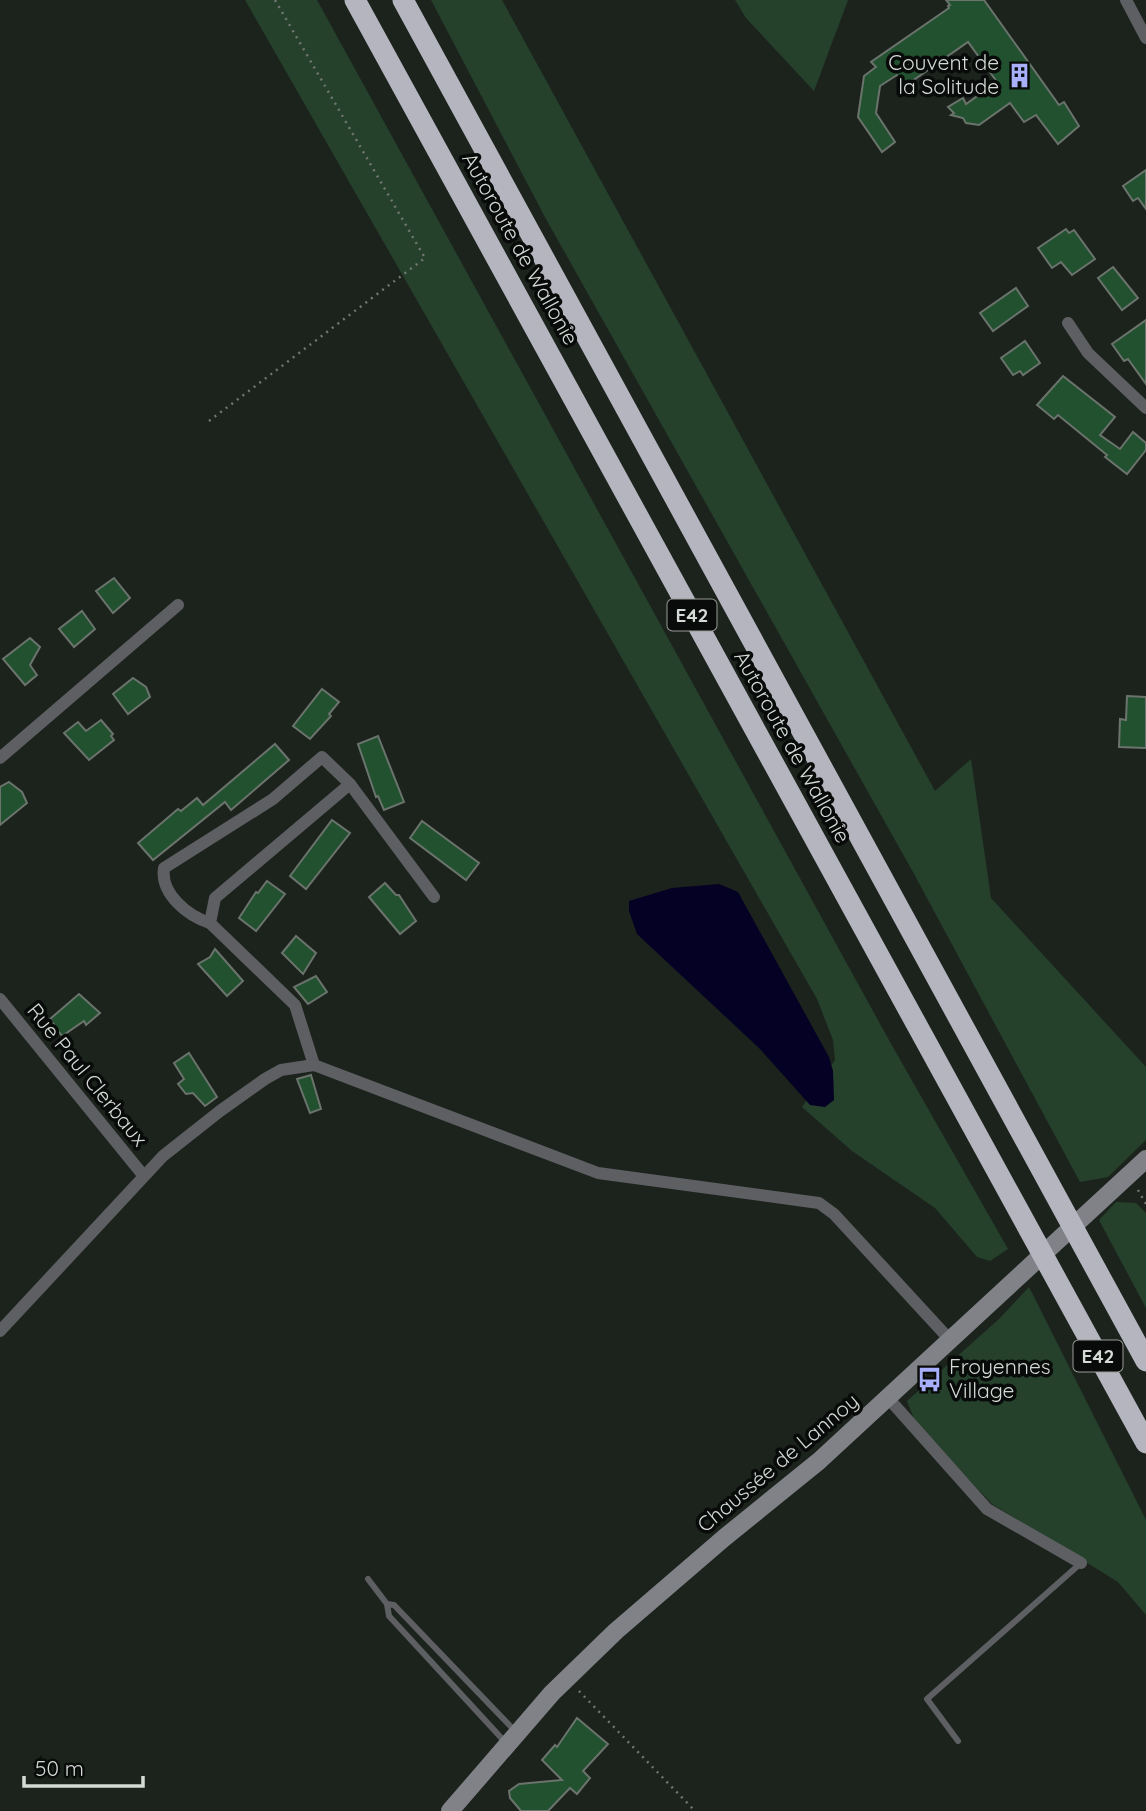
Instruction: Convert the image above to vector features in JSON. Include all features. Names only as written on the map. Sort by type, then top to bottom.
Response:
[{"type":"highway","name":"Autoroute de Wallonie","points":[[355,0],[1146,1443]]},
{"type":"highway","name":"Autoroute de Wallonie","points":[[403,0],[1146,1361]]},
{"type":"main road","name":"Chaussée de Lannoy","points":[[450,1811],[511,1738],[567,1678],[648,1603],[889,1399],[1146,1159]]},
{"type":"street","points":[[1126,0],[1146,38]]},
{"type":"street","points":[[1068,324],[1088,353],[1146,408]]},
{"type":"street","points":[[0,758],[178,605]]},
{"type":"street","points":[[314,1065],[295,1005],[210,923],[181,908],[163,877],[164,868],[273,799],[322,757],[350,783],[435,897]]},
{"type":"street","points":[[210,923],[215,898],[350,783]]},
{"type":"street","name":"Rue Paul Clerbaux","points":[[0,999],[143,1175]]},
{"type":"street","points":[[0,1331],[163,1156],[265,1079],[281,1070],[314,1065],[598,1173],[819,1203],[834,1214],[951,1341]]},
{"type":"street","points":[[889,1399],[987,1509],[1081,1563]]},
{"type":"lane","points":[[958,1741],[927,1699],[1081,1563]]},
{"type":"lane","points":[[368,1579],[387,1604],[389,1616],[511,1738]]},
{"type":"lane","points":[[387,1604],[394,1605],[511,1738]]},
{"type":"path","points":[[209,421],[425,258],[275,0]]},
{"type":"path","points":[[567,1678],[695,1811]]},
{"type":"green space","points":[[245,0],[317,0],[890,1042],[1008,1249],[990,1261],[977,1257],[935,1208],[852,1151],[802,1107],[835,1060],[833,1040],[817,999]]},
{"type":"green space","points":[[431,0],[502,0],[935,791],[971,759],[991,898],[1146,1067],[1146,1140],[1108,1177],[1080,1182],[913,872],[546,219]]},
{"type":"green space","points":[[735,0],[848,0],[814,91],[746,18]]},
{"type":"green space","points":[[1116,1202],[1136,1203],[1146,1213],[1146,1308],[1099,1220]]},
{"type":"green space","points":[[1029,1287],[1146,1520],[1146,1615],[1118,1582],[992,1504],[916,1424],[907,1401],[999,1319]]},
{"type":"shaded area","points":[[719,884],[738,892],[829,1057],[833,1071],[834,1100],[825,1107],[810,1105],[759,1048],[637,934],[629,911],[629,901],[672,888]]},
{"type":"building","name":"Couvent de la Solitude","points":[[946,0],[984,0],[1059,105],[1064,102],[1079,126],[1058,144],[1036,115],[1024,122],[1010,103],[979,125],[966,123],[963,118],[951,115],[954,113],[948,107],[963,98],[966,104],[997,82],[968,42],[905,86],[897,75],[880,86],[876,113],[895,142],[882,152],[858,117],[864,76],[876,67],[871,62],[949,8]]},
{"type":"building","points":[[1146,170],[1146,209],[1138,198],[1133,201],[1123,186]]},
{"type":"building","points":[[1066,229],[1069,233],[1074,230],[1095,259],[1072,275],[1061,262],[1052,268],[1038,248]]},
{"type":"building","points":[[1113,267],[1138,298],[1122,310],[1098,278]]},
{"type":"building","points":[[1016,288],[1028,306],[993,331],[980,313]]},
{"type":"building","points":[[1146,320],[1146,384],[1128,359],[1124,361],[1112,344]]},
{"type":"building","points":[[1025,341],[1040,363],[1023,375],[1020,371],[1013,375],[1001,358]]},
{"type":"building","points":[[1063,376],[1115,417],[1100,435],[1120,449],[1133,432],[1146,443],[1146,450],[1127,474],[1058,415],[1054,419],[1037,405]]},
{"type":"building","points":[[114,578],[130,598],[113,613],[96,591]]},
{"type":"building","points":[[82,611],[95,629],[74,647],[59,629]]},
{"type":"building","points":[[30,638],[40,647],[30,665],[37,675],[25,685],[3,659]]},
{"type":"building","points":[[133,678],[146,687],[150,697],[128,714],[113,694]]},
{"type":"building","points":[[322,689],[339,702],[329,714],[331,716],[310,739],[293,726]]},
{"type":"building","points":[[1127,696],[1146,697],[1146,748],[1119,747],[1120,719],[1126,720]]},
{"type":"building","points":[[101,720],[113,734],[111,736],[114,740],[89,760],[64,733],[78,722],[86,731]]},
{"type":"building","points":[[378,736],[404,802],[384,810],[378,796],[376,797],[358,744]]},
{"type":"building","points":[[275,744],[289,760],[231,810],[225,802],[153,860],[138,843],[178,809],[181,811],[197,798],[203,805]]},
{"type":"building","points":[[9,782],[22,792],[27,803],[0,825],[0,787]]},
{"type":"building","points":[[332,820],[350,833],[306,889],[290,876]]},
{"type":"building","points":[[422,821],[479,863],[466,880],[410,838]]},
{"type":"building","points":[[267,881],[285,894],[256,931],[239,918],[256,892],[258,893]]},
{"type":"building","points":[[385,883],[399,895],[416,921],[400,934],[369,897]]},
{"type":"building","points":[[296,936],[316,953],[303,974],[282,953]]},
{"type":"building","points":[[215,949],[243,981],[227,996],[198,964],[210,957]]},
{"type":"building","points":[[316,976],[327,992],[308,1004],[294,987]]},
{"type":"building","points":[[79,994],[100,1013],[86,1025],[84,1021],[62,1036],[50,1019]]},
{"type":"building","points":[[189,1053],[217,1097],[205,1106],[193,1093],[186,1094],[178,1084],[184,1079],[174,1063]]},
{"type":"building","points":[[311,1075],[321,1109],[310,1113],[297,1079]]},
{"type":"building","points":[[577,1718],[608,1744],[583,1771],[590,1778],[577,1794],[570,1788],[548,1811],[521,1811],[510,1798],[509,1791],[519,1784],[562,1780],[542,1760],[555,1745],[557,1747]]},
{"type":"place","name":"Couvent de la Solitude","points":[[1019,75]]},
{"type":"place","name":"Froyennes Village","points":[[929,1379]]}]
